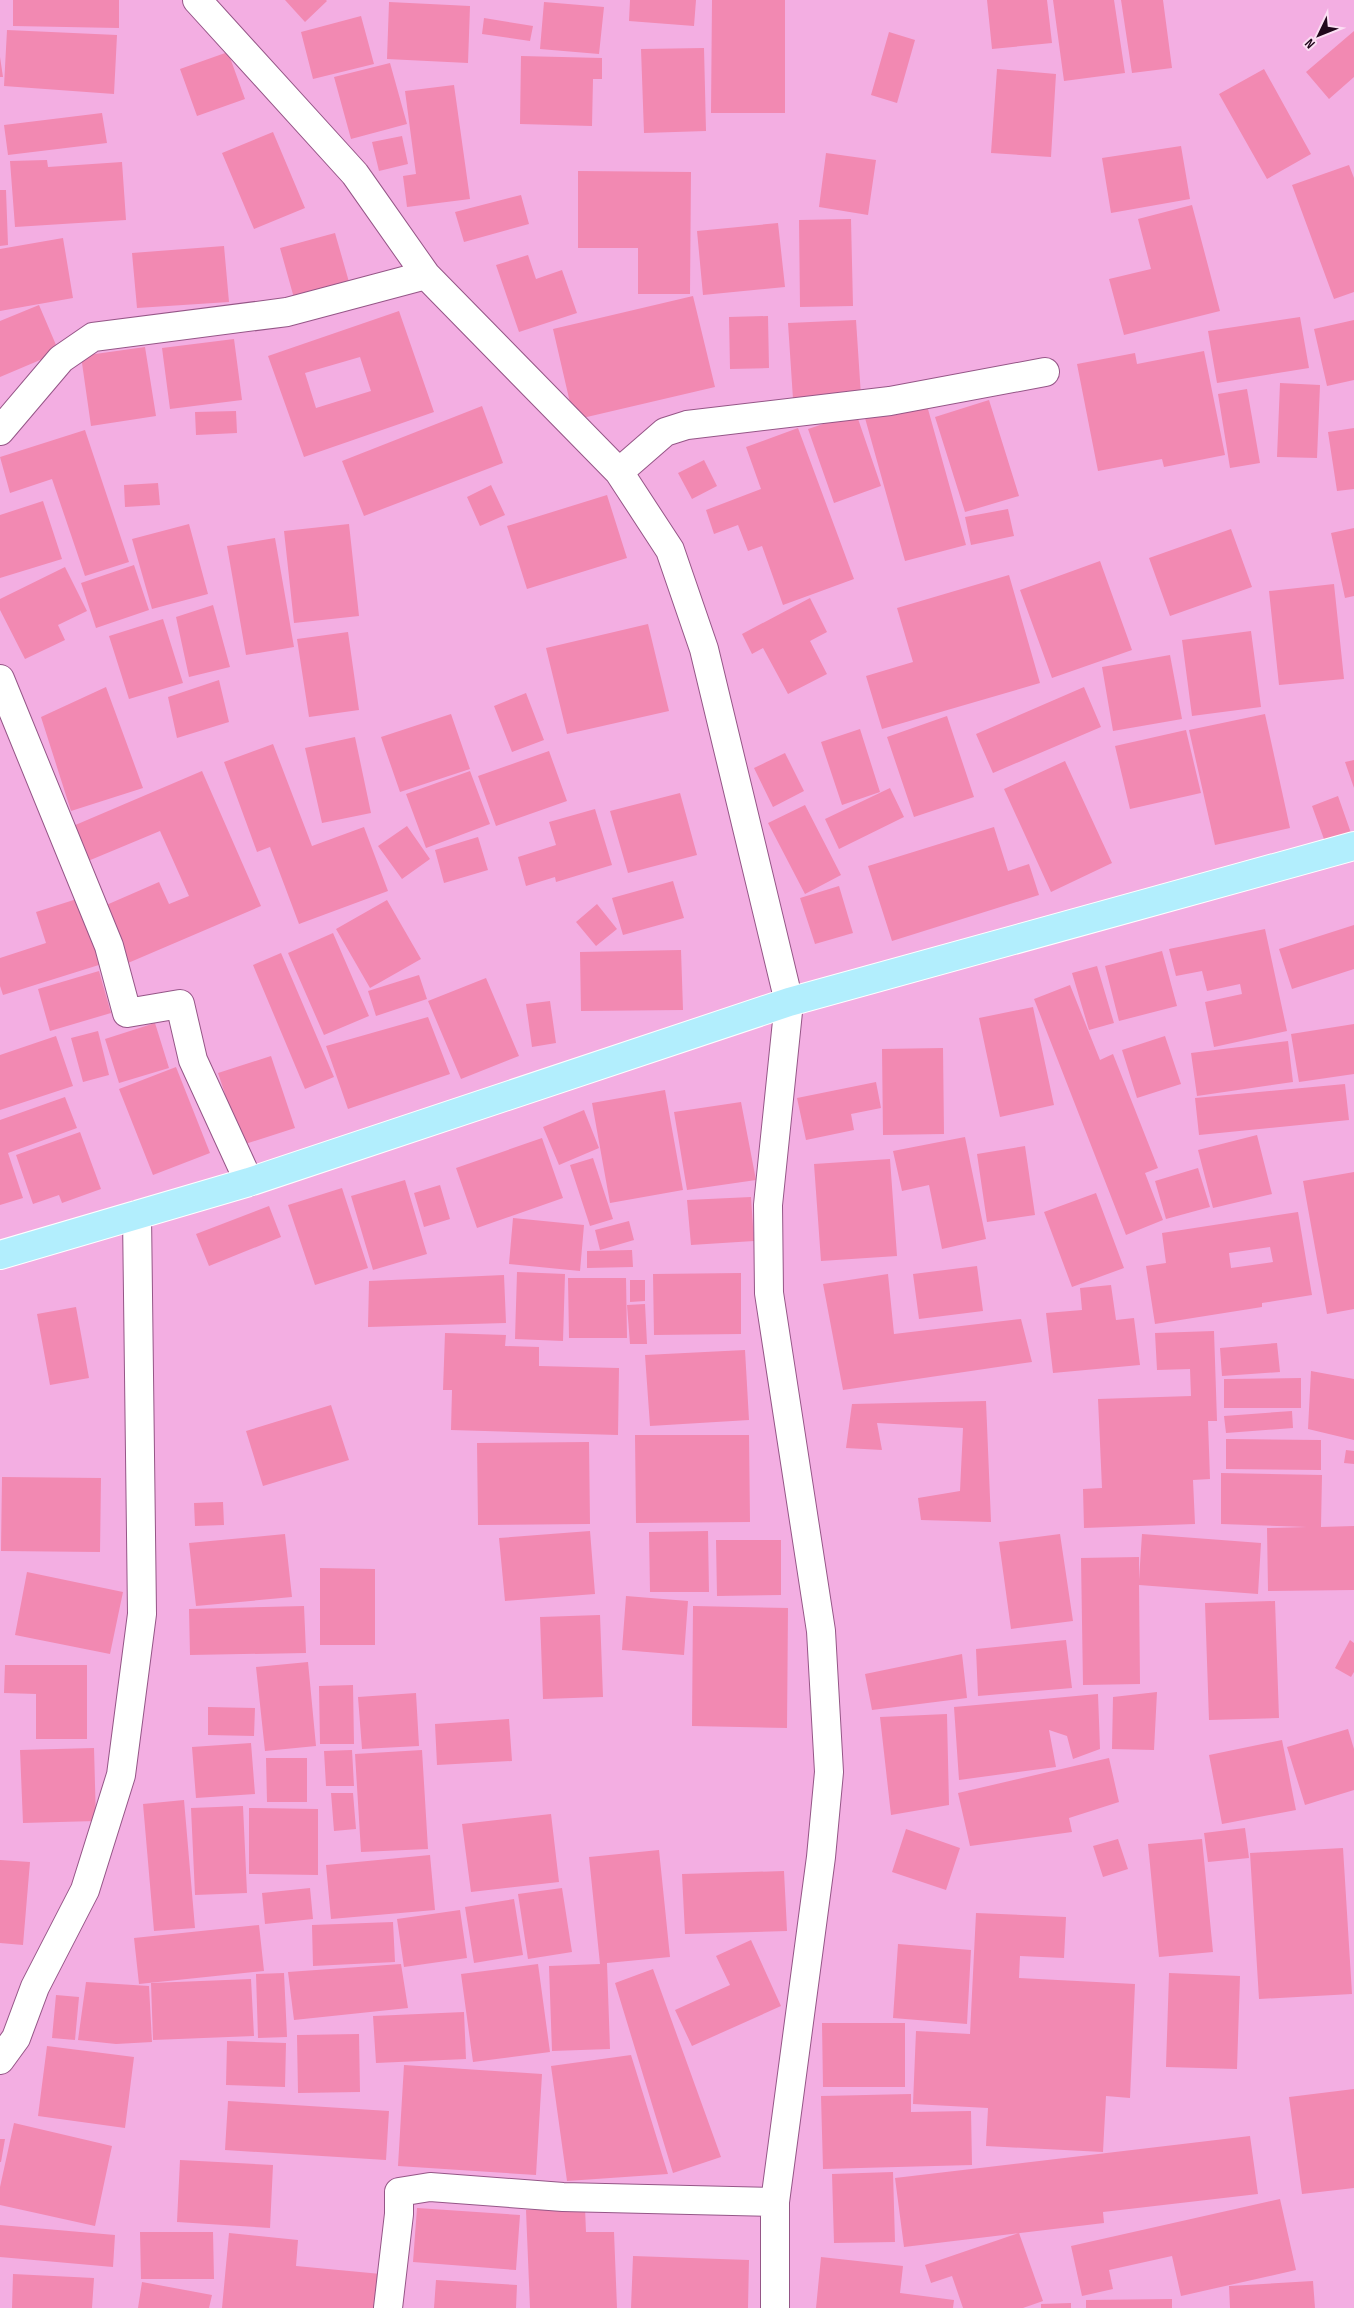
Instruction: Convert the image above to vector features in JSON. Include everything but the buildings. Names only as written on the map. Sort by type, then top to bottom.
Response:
[{"type":"main road","points":[[0,1255],[249,1182],[789,1002],[1354,846]]},
{"type":"street","points":[[197,0],[355,174],[426,275],[620,472],[670,550],[704,650],[789,1002],[768,1205],[769,1293],[821,1631],[830,1772],[821,1857],[775,2202],[775,2308]]},
{"type":"street","points":[[0,431],[61,359],[93,337],[287,312],[426,275]]},
{"type":"street","points":[[620,472],[665,432],[687,425],[890,401],[1045,372]]},
{"type":"street","points":[[0,680],[109,946],[126,1013],[180,1004],[194,1060],[249,1182]]},
{"type":"street","points":[[0,2060],[16,2038],[35,1987],[84,1890],[121,1775],[142,1614],[137,1215]]},
{"type":"street","points":[[388,2308],[399,2214],[398,2192],[430,2188],[564,2197],[775,2202]]}]
